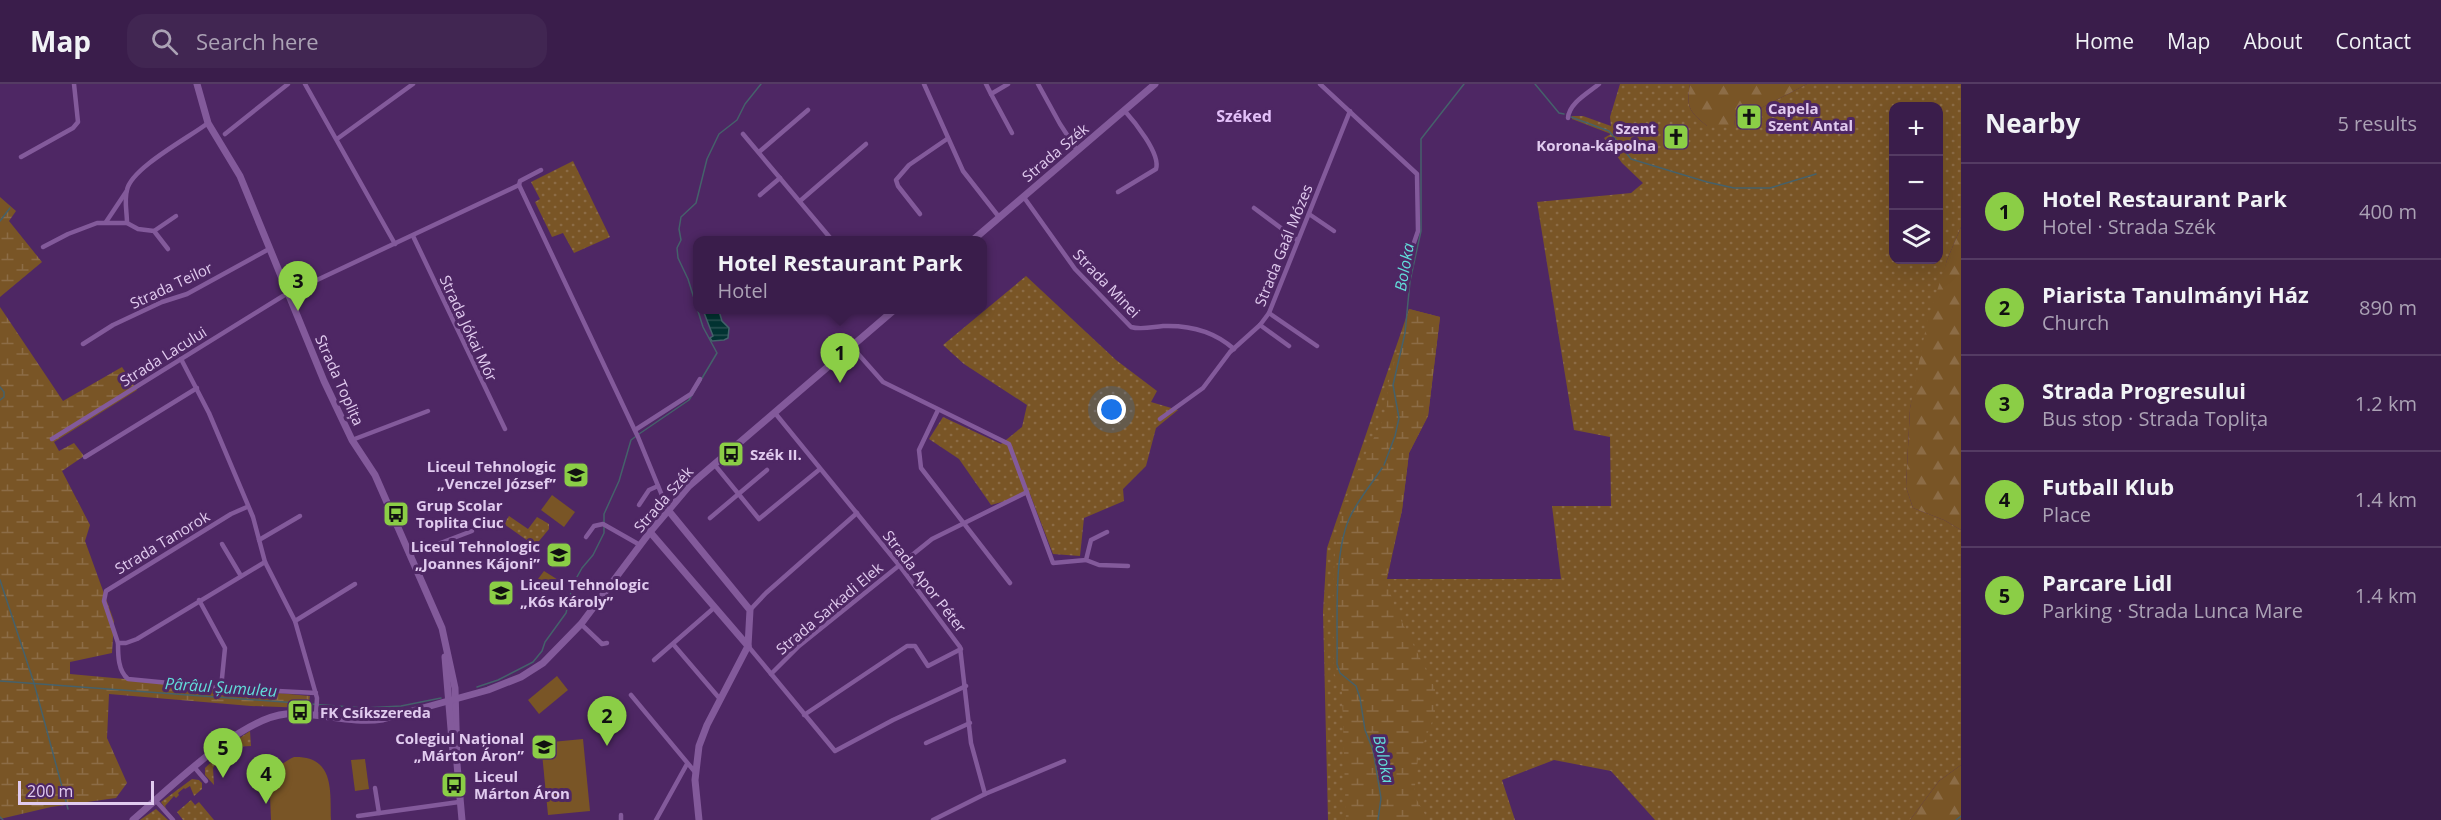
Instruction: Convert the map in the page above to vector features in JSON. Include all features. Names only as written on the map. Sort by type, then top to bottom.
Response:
[{"type":"street","points":[[21,158],[73,128],[78,122],[74,84]]},
{"type":"street","name":"Strada Toplița","points":[[197,84],[208,123],[240,176],[287,294],[352,440],[375,475],[442,628],[452,666],[452,701],[462,820]]},
{"type":"street","points":[[225,134],[288,84]]},
{"type":"street","points":[[304,84],[395,244]]},
{"type":"street","points":[[337,139],[413,84]]},
{"type":"street","points":[[924,84],[963,171],[999,218]]},
{"type":"street","points":[[986,84],[1012,134]]},
{"type":"street","points":[[991,94],[1008,84]]},
{"type":"street","points":[[1038,84],[1077,150]]},
{"type":"street","name":"Strada Szék","points":[[978,236],[1155,84]]},
{"type":"street","points":[[1568,118],[1568,112],[1574,105],[1599,84]]},
{"type":"street","points":[[1324,85],[1418,174],[1418,231],[1407,263]]},
{"type":"street","points":[[759,152],[808,110]]},
{"type":"street","points":[[1118,192],[1156,169],[1158,165],[1156,156],[1138,125],[1124,110]]},
{"type":"street","name":"Strada Gaál Mózes","points":[[1160,419],[1203,388],[1234,349],[1260,326],[1269,313],[1350,111]]},
{"type":"street","points":[[106,222],[132,180],[145,167],[208,123]]},
{"type":"street","points":[[743,134],[800,201],[826,236]]},
{"type":"street","points":[[920,214],[898,186],[896,180],[909,165],[947,138]]},
{"type":"street","points":[[800,201],[866,144]]},
{"type":"street","name":"Strada Lacului","points":[[52,439],[287,294],[519,185],[520,181],[541,170]]},
{"type":"street","points":[[760,195],[780,178]]},
{"type":"street","points":[[519,185],[636,433],[668,510],[750,610]]},
{"type":"street","points":[[126,190],[128,223]]},
{"type":"street","name":"Strada Minei","points":[[1023,196],[1075,269],[1131,327],[1173,326],[1201,330],[1216,335],[1234,349]]},
{"type":"street","points":[[1254,208],[1297,240]]},
{"type":"street","points":[[1309,214],[1334,231]]},
{"type":"street","points":[[43,247],[91,224],[128,223],[138,229],[154,231],[176,216]]},
{"type":"street","points":[[154,231],[168,249]]},
{"type":"street","name":"Strada Jókai Mór","points":[[413,236],[505,429]]},
{"type":"street","name":"Strada Teilor","points":[[83,344],[113,325],[162,302],[196,290],[268,249]]},
{"type":"street","points":[[1269,313],[1317,346]]},
{"type":"street","name":"Strada Szék","points":[[133,820],[236,735],[261,720],[284,714],[377,720],[452,701],[501,685],[533,669],[559,648],[580,624],[640,545],[689,486],[889,314]]},
{"type":"street","points":[[1260,326],[1289,346]]},
{"type":"street","points":[[852,347],[883,382],[1009,444],[1053,562],[1086,560],[1099,565],[1128,566]]},
{"type":"street","points":[[181,359],[197,388],[253,517],[265,562],[295,621],[316,693],[316,716]]},
{"type":"street","points":[[636,433],[691,394],[700,379]]},
{"type":"street","points":[[85,457],[197,388]]},
{"type":"street","points":[[938,410],[919,450],[919,459],[926,475],[1010,583]]},
{"type":"street","points":[[352,440],[428,411]]},
{"type":"street","name":"Strada Apor Péter","points":[[775,413],[942,619],[961,649],[971,743],[985,794]]},
{"type":"street","points":[[714,464],[759,519],[820,469]]},
{"type":"street","points":[[711,518],[767,470]]},
{"type":"street","points":[[639,505],[649,490],[658,486]]},
{"type":"street","name":"Strada Sarkadi Elek","points":[[771,674],[799,646],[932,539],[1027,492]]},
{"type":"street","name":"Strada Tanorok","points":[[247,507],[231,514],[106,591],[104,602],[118,643],[120,668],[128,679],[221,688],[316,693]]},
{"type":"street","points":[[699,820],[695,772],[703,735],[748,646],[750,610],[773,586],[857,513]]},
{"type":"street","points":[[259,540],[300,516]]},
{"type":"street","points":[[586,537],[594,526],[603,524],[640,545]]},
{"type":"street","points":[[409,555],[472,531]]},
{"type":"street","points":[[651,532],[835,751],[893,720],[966,686]]},
{"type":"street","points":[[1086,560],[1091,540],[1107,532]]},
{"type":"street","points":[[222,544],[241,576]]},
{"type":"street","points":[[118,643],[137,639],[265,562]]},
{"type":"street","points":[[295,621],[355,584]]},
{"type":"street","points":[[199,600],[225,648],[221,688]]},
{"type":"street","points":[[654,660],[715,607]]},
{"type":"street","points":[[580,624],[602,644],[607,643]]},
{"type":"street","points":[[673,644],[720,699]]},
{"type":"street","points":[[804,715],[907,646],[915,646],[928,666],[961,649]]},
{"type":"street","points":[[631,695],[695,772]]},
{"type":"street","points":[[926,743],[970,723]]},
{"type":"street","points":[[933,820],[985,794],[1064,761]]},
{"type":"street","points":[[656,820],[687,764]]},
{"type":"street","points":[[195,768],[206,781]]},
{"type":"street","points":[[375,788],[379,813]]},
{"type":"street","points":[[156,801],[171,819]]},
{"type":"street","points":[[357,816],[459,802]]},
{"type":"green space","points":[[1620,84],[1690,84],[1688,99],[1690,108],[1696,116],[1707,126],[1734,126],[1736,112],[1750,104],[1761,108],[1807,84],[1961,84],[1961,227],[1947,260],[1910,408],[1906,487],[1913,508],[1944,520],[1961,530],[1961,765],[1939,781],[1910,820],[1655,820],[1611,771],[1554,760],[1502,780],[1515,820],[1328,820],[1323,612],[1327,548],[1409,309],[1440,317],[1428,416],[1409,453],[1402,510],[1387,579],[1561,579],[1552,506],[1611,506],[1610,437],[1574,430],[1537,202],[1631,193],[1643,183],[1622,163],[1604,138],[1611,134],[1572,119],[1572,116],[1583,116],[1611,126],[1610,117]]},
{"type":"green space","points":[[1690,84],[1807,84],[1761,108],[1750,105],[1736,112],[1734,126],[1707,126],[1690,108],[1688,99]]},
{"type":"green space","points":[[573,161],[610,237],[574,253],[563,233],[552,237],[535,202],[540,199],[531,182]]},
{"type":"green space","points":[[0,197],[16,211],[9,221],[42,262],[0,297]]},
{"type":"green space","points":[[1961,227],[1961,530],[1944,520],[1913,508],[1906,487],[1910,408],[1927,322],[1947,260]]},
{"type":"green space","points":[[1026,276],[1116,360],[1157,391],[1151,402],[1178,410],[1156,428],[1146,466],[1123,489],[1124,501],[1084,518],[1080,556],[1053,554],[1030,494],[991,505],[959,459],[929,439],[943,417],[1001,444],[1022,427],[1027,405],[964,364],[943,345],[980,314],[987,314],[987,308]]},
{"type":"green space","points":[[0,307],[63,401],[122,367],[137,390],[54,442],[59,451],[74,443],[84,456],[62,471],[90,525],[85,541],[114,621],[112,653],[70,662],[70,674],[310,696],[308,708],[251,706],[109,694],[107,738],[127,783],[116,798],[51,807],[0,819]]},
{"type":"green space","points":[[1409,309],[1440,317],[1428,416],[1409,453],[1402,510],[1386,579],[1395,608],[1435,688],[1435,714],[1418,758],[1414,795],[1426,820],[1346,820],[1342,691],[1334,673],[1332,612],[1335,550],[1343,505],[1386,414],[1389,381]]},
{"type":"green space","points":[[552,495],[575,512],[564,527],[541,510]]},
{"type":"green space","points":[[509,516],[528,529],[537,517],[549,524],[549,529],[535,546],[504,524]]},
{"type":"green space","points":[[544,571],[563,583],[558,592],[538,579]]},
{"type":"green space","points":[[557,676],[568,690],[539,714],[528,700]]},
{"type":"green space","points":[[250,731],[251,746],[233,747],[215,762],[214,785],[205,775],[205,768],[229,745]]},
{"type":"green space","points":[[583,739],[590,811],[548,815],[541,743]]},
{"type":"green space","points":[[294,757],[317,762],[328,777],[331,820],[271,820],[269,771]]},
{"type":"green space","points":[[365,759],[369,789],[355,791],[351,760]]},
{"type":"green space","points":[[1961,765],[1961,820],[1910,820],[1939,781]]},
{"type":"green space","points":[[192,779],[202,783],[202,789],[194,796],[190,786],[184,788],[165,806],[167,811],[161,802]]},
{"type":"green space","points":[[191,800],[195,805],[199,802],[214,820],[183,820],[177,812]]},
{"type":"green space","points":[[156,809],[168,820],[140,820]]},
{"type":"shaded area","points":[[705,314],[720,314],[722,321],[729,328],[728,338],[724,340],[712,341],[710,338],[713,336]]},
{"type":"waterway","name":"Pârâul Șumuleu","points":[[693,295],[678,258],[681,217],[696,203],[707,159],[719,134],[737,120],[745,104],[761,84]]},
{"type":"waterway","name":"Boloka","points":[[1384,465],[1399,418],[1393,385],[1405,333],[1410,281],[1421,231],[1421,139],[1464,84]]},
{"type":"waterway","points":[[1535,84],[1559,113],[1564,114]]},
{"type":"waterway","points":[[1571,117],[1609,131],[1631,159],[1707,182],[1734,188],[1770,188],[1816,174]]},
{"type":"waterway","points":[[0,221],[10,208]]},
{"type":"waterway","name":"Pârâul Șumuleu","points":[[639,434],[689,400],[717,353],[699,314]]},
{"type":"waterway","points":[[0,387],[4,392],[4,397],[0,400]]},
{"type":"waterway","name":"Pârâul Șumuleu","points":[[477,687],[498,680],[533,662],[542,651],[545,642],[566,613],[573,584],[593,555],[604,533],[604,514],[619,481],[631,440],[635,437]]},
{"type":"waterway","name":"Boloka","points":[[1378,820],[1381,798],[1373,750],[1365,730],[1360,698],[1356,686],[1340,673],[1337,664],[1337,610],[1338,571],[1344,534],[1356,506],[1382,468]]},
{"type":"waterway","points":[[0,580],[34,683],[68,809]]},
{"type":"waterway","name":"Pârâul Șumuleu","points":[[0,681],[364,708],[401,706],[441,698]]},
{"type":"waterway","points":[[1956,820],[1961,816]]},
{"type":"waterway","points":[[0,817],[3,820]]},
{"type":"place","name":"Capela Szent Antal","points":[[1749,117]]},
{"type":"place","name":"Szent Korona-kápolna","points":[[1676,137]]},
{"type":"place","name":"Strada Progresului","points":[[298,311]]},
{"type":"place","name":"Hotel Restaurant Park","points":[[840,383]]},
{"type":"place","name":"Szék II.","points":[[731,454]]},
{"type":"place","name":"Liceul Tehnologic „Venczel József”","points":[[576,475]]},
{"type":"place","name":"Grup Scolar Toplita Ciuc","points":[[396,514]]},
{"type":"place","name":"Liceul Tehnologic „Joannes Kájoni”","points":[[559,555]]},
{"type":"place","name":"Liceul Tehnologic „Kós Károly”","points":[[501,593]]},
{"type":"place","name":"FK Csíkszereda","points":[[300,712]]},
{"type":"place","name":"Piarista Tanulmányi Ház","points":[[607,746]]},
{"type":"place","name":"Colegiul Național „Márton Áron”","points":[[544,747]]},
{"type":"place","name":"Parcare Lidl","points":[[223,778]]},
{"type":"place","name":"Liceul Márton Áron","points":[[454,785]]},
{"type":"place","name":"Futball Klub","points":[[266,804]]},
{"type":"district","name":"Széked","points":[[1244,116]]}]
